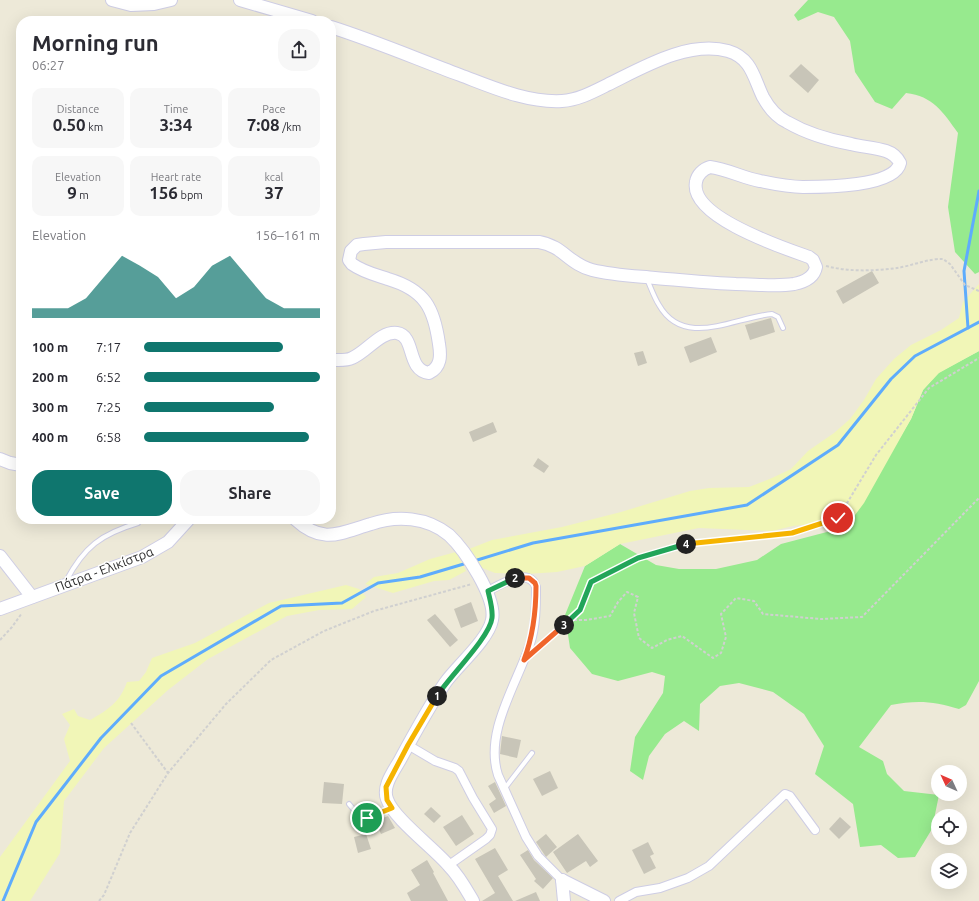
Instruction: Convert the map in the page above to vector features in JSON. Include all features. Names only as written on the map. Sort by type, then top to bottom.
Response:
[{"type":"street","points":[[112,0],[131,5],[154,4],[171,0]]},
{"type":"street","points":[[240,0],[295,16]]},
{"type":"street","points":[[336,29],[488,86],[534,100],[550,102],[565,101],[588,95],[660,59],[689,51],[710,49],[728,51],[740,56],[748,64],[757,79],[763,97],[774,112],[787,122],[819,136],[848,144],[886,151],[896,157],[900,163],[897,170],[885,177],[855,185],[802,187],[760,181],[710,167],[705,169],[700,174],[696,180],[697,193],[704,204],[716,214],[739,230],[809,257],[816,264],[815,271],[812,276],[807,280],[794,284],[773,285],[710,283],[617,275],[590,269],[571,260],[558,248],[539,242],[386,242],[357,245],[351,251],[349,256],[352,264],[367,272],[396,281],[413,290],[427,304],[436,323],[440,362],[435,369],[429,373],[419,369],[416,365],[407,340],[403,335],[397,333],[383,336],[352,358],[336,360]]},
{"type":"street","points":[[0,459],[16,464]]},
{"type":"street","points":[[302,524],[310,530],[320,534],[332,535],[346,533],[382,520],[409,518],[438,528],[448,535],[461,548],[484,586],[493,613],[490,628],[445,682],[408,745],[386,787],[387,800],[392,808],[399,817],[448,865],[474,901]]},
{"type":"street","name":"Πάτρα - Ελικίστρα","points":[[0,609],[142,557],[168,542],[184,524]]},
{"type":"street","points":[[0,556],[32,597]]},
{"type":"street","points":[[484,586],[513,579],[529,578],[535,583],[536,596],[535,619],[530,643],[497,731],[495,749],[498,775],[526,837],[538,856],[562,880],[604,901]]},
{"type":"street","points":[[408,745],[435,761],[455,768],[459,771],[492,829],[490,835],[486,839],[448,865]]},
{"type":"street","points":[[619,901],[634,893],[660,888],[699,873],[721,857],[780,797],[785,794],[790,796],[815,830]]},
{"type":"street","points":[[562,880],[564,901]]},
{"type":"lane","points":[[646,277],[659,305],[666,314],[676,322],[686,327],[703,329],[772,314],[778,317],[783,328]]},
{"type":"lane","points":[[64,585],[88,548],[100,539],[135,524]]},
{"type":"lane","points":[[505,788],[532,753]]},
{"type":"lane","points":[[349,804],[359,816],[367,818],[392,808]]},
{"type":"path","points":[[816,264],[834,268],[869,270],[897,268],[943,259],[950,264],[965,285],[979,291]]},
{"type":"path","points":[[524,660],[580,610],[591,582],[638,558],[685,544],[792,533],[838,518],[876,455],[929,388],[979,358]]},
{"type":"path","points":[[569,620],[586,620],[610,616],[618,602],[627,592],[638,597],[634,613],[639,638],[652,648],[667,640],[682,636],[713,658],[721,653],[726,638],[721,614],[736,598],[754,601],[763,614],[821,619],[862,617],[979,498]]},
{"type":"path","points":[[99,901],[104,895],[130,833],[168,773],[226,704],[271,660],[324,631],[374,611],[484,586]]},
{"type":"path","points":[[0,640],[12,627],[32,597]]},
{"type":"path","points":[[131,723],[168,773]]},
{"type":"green space","points":[[808,0],[979,0],[979,272],[975,274],[955,252],[948,207],[958,133],[936,106],[930,101],[915,95],[906,93],[892,109],[875,102],[855,72],[850,41],[834,17],[818,12],[798,21],[794,15]]},
{"type":"green space","points":[[979,351],[979,681],[966,705],[959,709],[941,704],[925,702],[909,702],[891,705],[859,747],[883,761],[887,774],[904,791],[931,794],[931,801],[938,801],[936,809],[931,809],[931,831],[915,857],[898,858],[881,845],[860,847],[853,804],[815,774],[824,746],[804,714],[773,692],[739,683],[720,686],[700,704],[699,731],[684,721],[665,734],[649,756],[643,780],[630,771],[635,737],[663,693],[665,676],[652,672],[618,681],[592,674],[570,648],[565,615],[585,566],[620,544],[656,565],[679,569],[716,569],[757,560],[781,544],[846,527],[911,419],[923,390],[938,373]]},
{"type":"sand","points":[[979,284],[979,351],[939,373],[923,390],[911,419],[864,503],[846,527],[820,523],[793,526],[772,531],[699,528],[620,544],[585,566],[557,572],[526,574],[495,573],[480,567],[469,549],[492,540],[562,527],[621,512],[690,491],[709,488],[749,487],[791,469],[808,451],[834,433],[850,419],[864,400],[876,379],[894,359],[911,345],[941,330],[959,318],[963,302]]},
{"type":"sand","points":[[456,552],[466,571],[449,580],[434,581],[393,593],[365,584],[374,577],[398,573],[430,559]]},
{"type":"sand","points":[[346,585],[359,589],[366,597],[352,609],[319,610],[287,616],[208,659],[168,690],[104,748],[64,801],[60,853],[30,901],[0,901],[0,857],[70,761],[64,739],[70,725],[62,714],[74,709],[78,716],[90,720],[113,705],[121,695],[127,682],[139,681],[146,672],[152,658],[195,643],[269,603]]},
{"type":"building","points":[[801,64],[819,80],[808,93],[789,76]]},
{"type":"building","points":[[872,271],[879,283],[843,304],[836,291]]},
{"type":"building","points":[[771,318],[775,332],[750,340],[745,325]]},
{"type":"building","points":[[711,337],[717,352],[690,363],[684,347]]},
{"type":"building","points":[[643,351],[647,363],[638,366],[634,353]]},
{"type":"building","points":[[493,422],[497,432],[473,442],[469,432]]},
{"type":"building","points":[[538,458],[549,466],[544,473],[533,466]]},
{"type":"building","points":[[471,602],[478,621],[461,628],[454,609]]},
{"type":"building","points":[[435,614],[458,640],[450,647],[427,620]]},
{"type":"building","points":[[502,736],[521,740],[517,758],[500,754]]},
{"type":"building","points":[[550,771],[558,788],[542,796],[533,779]]},
{"type":"building","points":[[324,782],[344,784],[342,804],[322,803]]},
{"type":"building","points":[[495,782],[506,806],[494,813],[489,804],[496,799],[488,786]]},
{"type":"building","points":[[431,807],[441,816],[434,823],[424,814]]},
{"type":"building","points":[[462,815],[474,834],[456,846],[443,827]]},
{"type":"building","points":[[388,816],[395,828],[381,834],[375,821]]},
{"type":"building","points":[[840,817],[851,827],[839,839],[829,829]]},
{"type":"building","points":[[366,834],[371,849],[358,853],[354,837]]},
{"type":"building","points":[[546,834],[557,847],[546,857],[536,842]]},
{"type":"building","points":[[578,834],[598,861],[590,867],[586,861],[567,873],[553,852]]},
{"type":"building","points":[[648,842],[654,854],[650,856],[656,868],[644,874],[632,850]]},
{"type":"building","points":[[495,848],[508,870],[498,876],[513,901],[482,901],[495,893],[475,859]]},
{"type":"building","points":[[528,850],[534,860],[553,878],[543,889],[534,881],[536,879],[520,855]]},
{"type":"building","points":[[427,860],[448,901],[411,901],[407,893],[420,885],[411,870]]},
{"type":"building","points":[[536,892],[540,901],[515,901]]},
{"type":"waterway","points":[[968,328],[964,271],[979,191]]},
{"type":"waterway","points":[[474,561],[533,543],[747,505],[838,445],[891,379],[915,356],[979,322]]},
{"type":"waterway","points":[[3,901],[36,822],[101,738],[161,676],[281,606],[342,603],[378,583],[420,577],[467,563]]},
{"type":"route","points":[[367,818],[392,808],[387,800],[386,787],[394,770],[445,682],[490,628],[493,613],[488,591],[513,579],[521,577],[529,578],[535,583],[535,619],[530,643],[524,660],[580,610],[591,582],[638,558],[685,544],[792,533],[838,518]]}]
